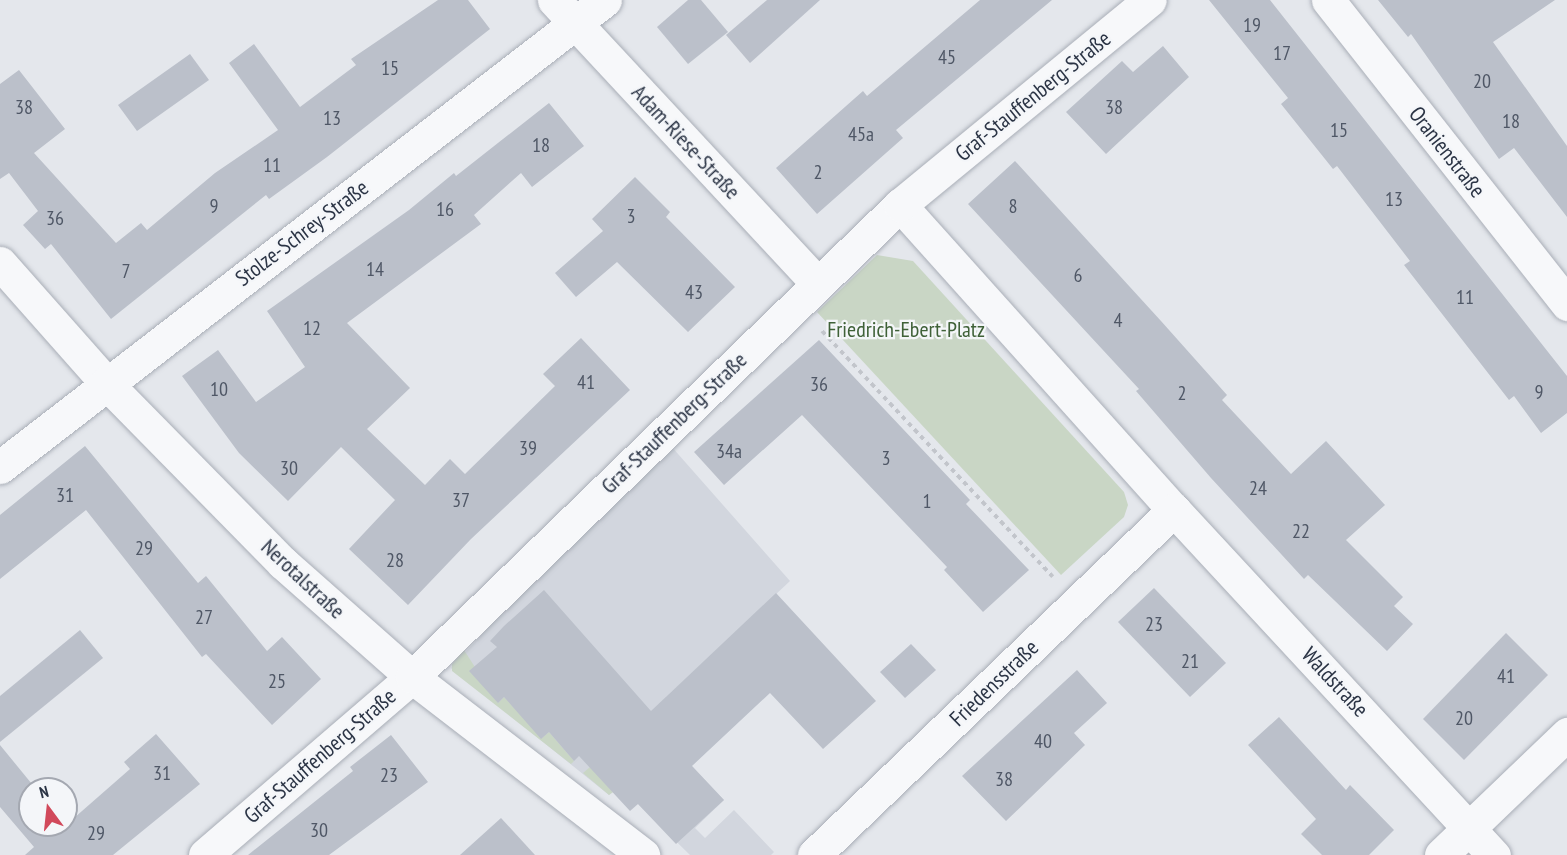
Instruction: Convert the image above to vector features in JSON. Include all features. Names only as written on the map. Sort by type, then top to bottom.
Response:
[{"type":"street","name":"Stolze-Schrey-Straße","points":[[0,467],[564,12],[605,0]]},
{"type":"street","name":"Graf-Stauffenberg-Straße","points":[[206,855],[412,677],[900,205],[1150,0]]},
{"type":"street","name":"Oranienstraße","points":[[1328,0],[1567,304]]},
{"type":"street","name":"Adam-Riese-Straße","points":[[564,12],[807,294]]},
{"type":"street","points":[[900,205],[1174,510]]},
{"type":"street","name":"Nerotalstraße","points":[[0,263],[106,383],[283,563],[412,677],[643,855]]},
{"type":"street","name":"Friedensstraße","points":[[814,855],[1174,510]]},
{"type":"street","name":"Waldstraße","points":[[1174,510],[1471,827],[1494,855]]},
{"type":"street","points":[[1441,855],[1567,734]]},
{"type":"path","points":[[807,294],[1077,603]]},
{"type":"shaded area","points":[[671,446],[790,581],[666,697],[691,765],[724,800],[695,828],[705,838],[734,810],[774,852],[771,855],[690,855],[638,804],[613,792],[609,795],[451,668],[565,544]]},
{"type":"green space","name":"Friedrich-Ebert-Platz","points":[[877,255],[913,261],[1124,492],[1128,505],[1124,517],[1061,575],[817,312]]},
{"type":"green space","points":[[464,650],[498,703],[504,697],[542,738],[549,732],[574,761],[571,764],[452,671],[452,664]]},
{"type":"green space","points":[[590,767],[613,792],[609,795],[583,773]]},
{"type":"building","points":[[438,0],[468,0],[490,29],[327,157],[269,199],[266,195],[111,319],[51,244],[45,249],[23,225],[38,211],[9,173],[0,179],[0,84],[19,70],[65,129],[34,153],[116,243],[141,223],[147,230],[215,173],[278,130],[229,63],[254,44],[300,107],[356,65],[351,59]]},
{"type":"building","points":[[688,0],[701,0],[728,32],[688,64],[657,27]]},
{"type":"building","points":[[767,0],[820,0],[750,63],[726,35]]},
{"type":"building","points":[[980,0],[1052,0],[896,130],[903,138],[817,214],[776,168],[863,91],[867,96]]},
{"type":"building","points":[[1209,0],[1270,0],[1567,376],[1567,413],[1541,433],[1514,396],[1509,400],[1404,265],[1410,261],[1337,166],[1333,169],[1281,104],[1288,98]]},
{"type":"building","points":[[1378,0],[1555,0],[1493,42],[1567,146],[1567,217],[1514,148],[1499,159],[1411,34],[1408,37]]},
{"type":"building","points":[[1163,46],[1189,77],[1106,154],[1066,112],[1122,61],[1133,72]]},
{"type":"building","points":[[190,54],[209,80],[137,131],[118,105]]},
{"type":"building","points":[[549,103],[584,146],[532,187],[521,173],[474,215],[481,224],[347,323],[410,388],[367,429],[425,485],[450,459],[465,474],[555,386],[543,374],[581,338],[630,390],[471,539],[408,605],[349,549],[395,500],[341,447],[288,501],[239,453],[182,376],[218,350],[256,402],[305,367],[267,311],[409,210],[454,173],[456,176]]},
{"type":"building","points":[[1015,161],[1227,395],[1222,400],[1291,474],[1326,441],[1385,505],[1346,540],[1403,597],[1394,606],[1413,624],[1387,651],[1308,575],[1304,579],[1211,478],[1136,391],[1139,389],[968,204]]},
{"type":"building","points":[[635,177],[670,212],[666,217],[735,287],[688,332],[617,262],[576,297],[555,273],[603,231],[592,219]]},
{"type":"building","points":[[819,340],[970,500],[966,504],[1029,570],[983,612],[944,570],[947,567],[802,415],[724,485],[694,452]]},
{"type":"building","points":[[85,446],[198,583],[206,576],[267,651],[282,637],[321,679],[272,725],[206,654],[202,657],[86,510],[0,579],[0,515]]},
{"type":"building","points":[[1154,588],[1226,663],[1190,697],[1118,622]]},
{"type":"building","points":[[544,590],[651,711],[776,593],[876,701],[823,749],[770,693],[692,766],[724,800],[676,844],[638,804],[630,811],[579,756],[574,761],[549,732],[541,739],[504,697],[498,703],[469,671],[497,647],[490,641]]},
{"type":"building","points":[[80,630],[103,658],[0,742],[0,696]]},
{"type":"building","points":[[1506,633],[1548,675],[1464,760],[1423,719]]},
{"type":"building","points":[[911,644],[936,670],[905,698],[880,672]]},
{"type":"building","points":[[1077,670],[1107,703],[1074,733],[1085,745],[1006,821],[962,776]]},
{"type":"building","points":[[1279,717],[1346,790],[1350,785],[1394,830],[1369,855],[1322,855],[1301,834],[1316,819],[1248,745]]},
{"type":"building","points":[[156,734],[200,784],[113,855],[25,855],[34,847],[26,837],[78,837],[78,814],[130,769],[124,762]]},
{"type":"building","points":[[391,735],[428,782],[329,855],[248,855],[353,771],[350,767]]},
{"type":"building","points":[[0,745],[26,777],[18,777],[18,828],[0,807]]},
{"type":"building","points":[[501,818],[535,855],[460,855]]}]
